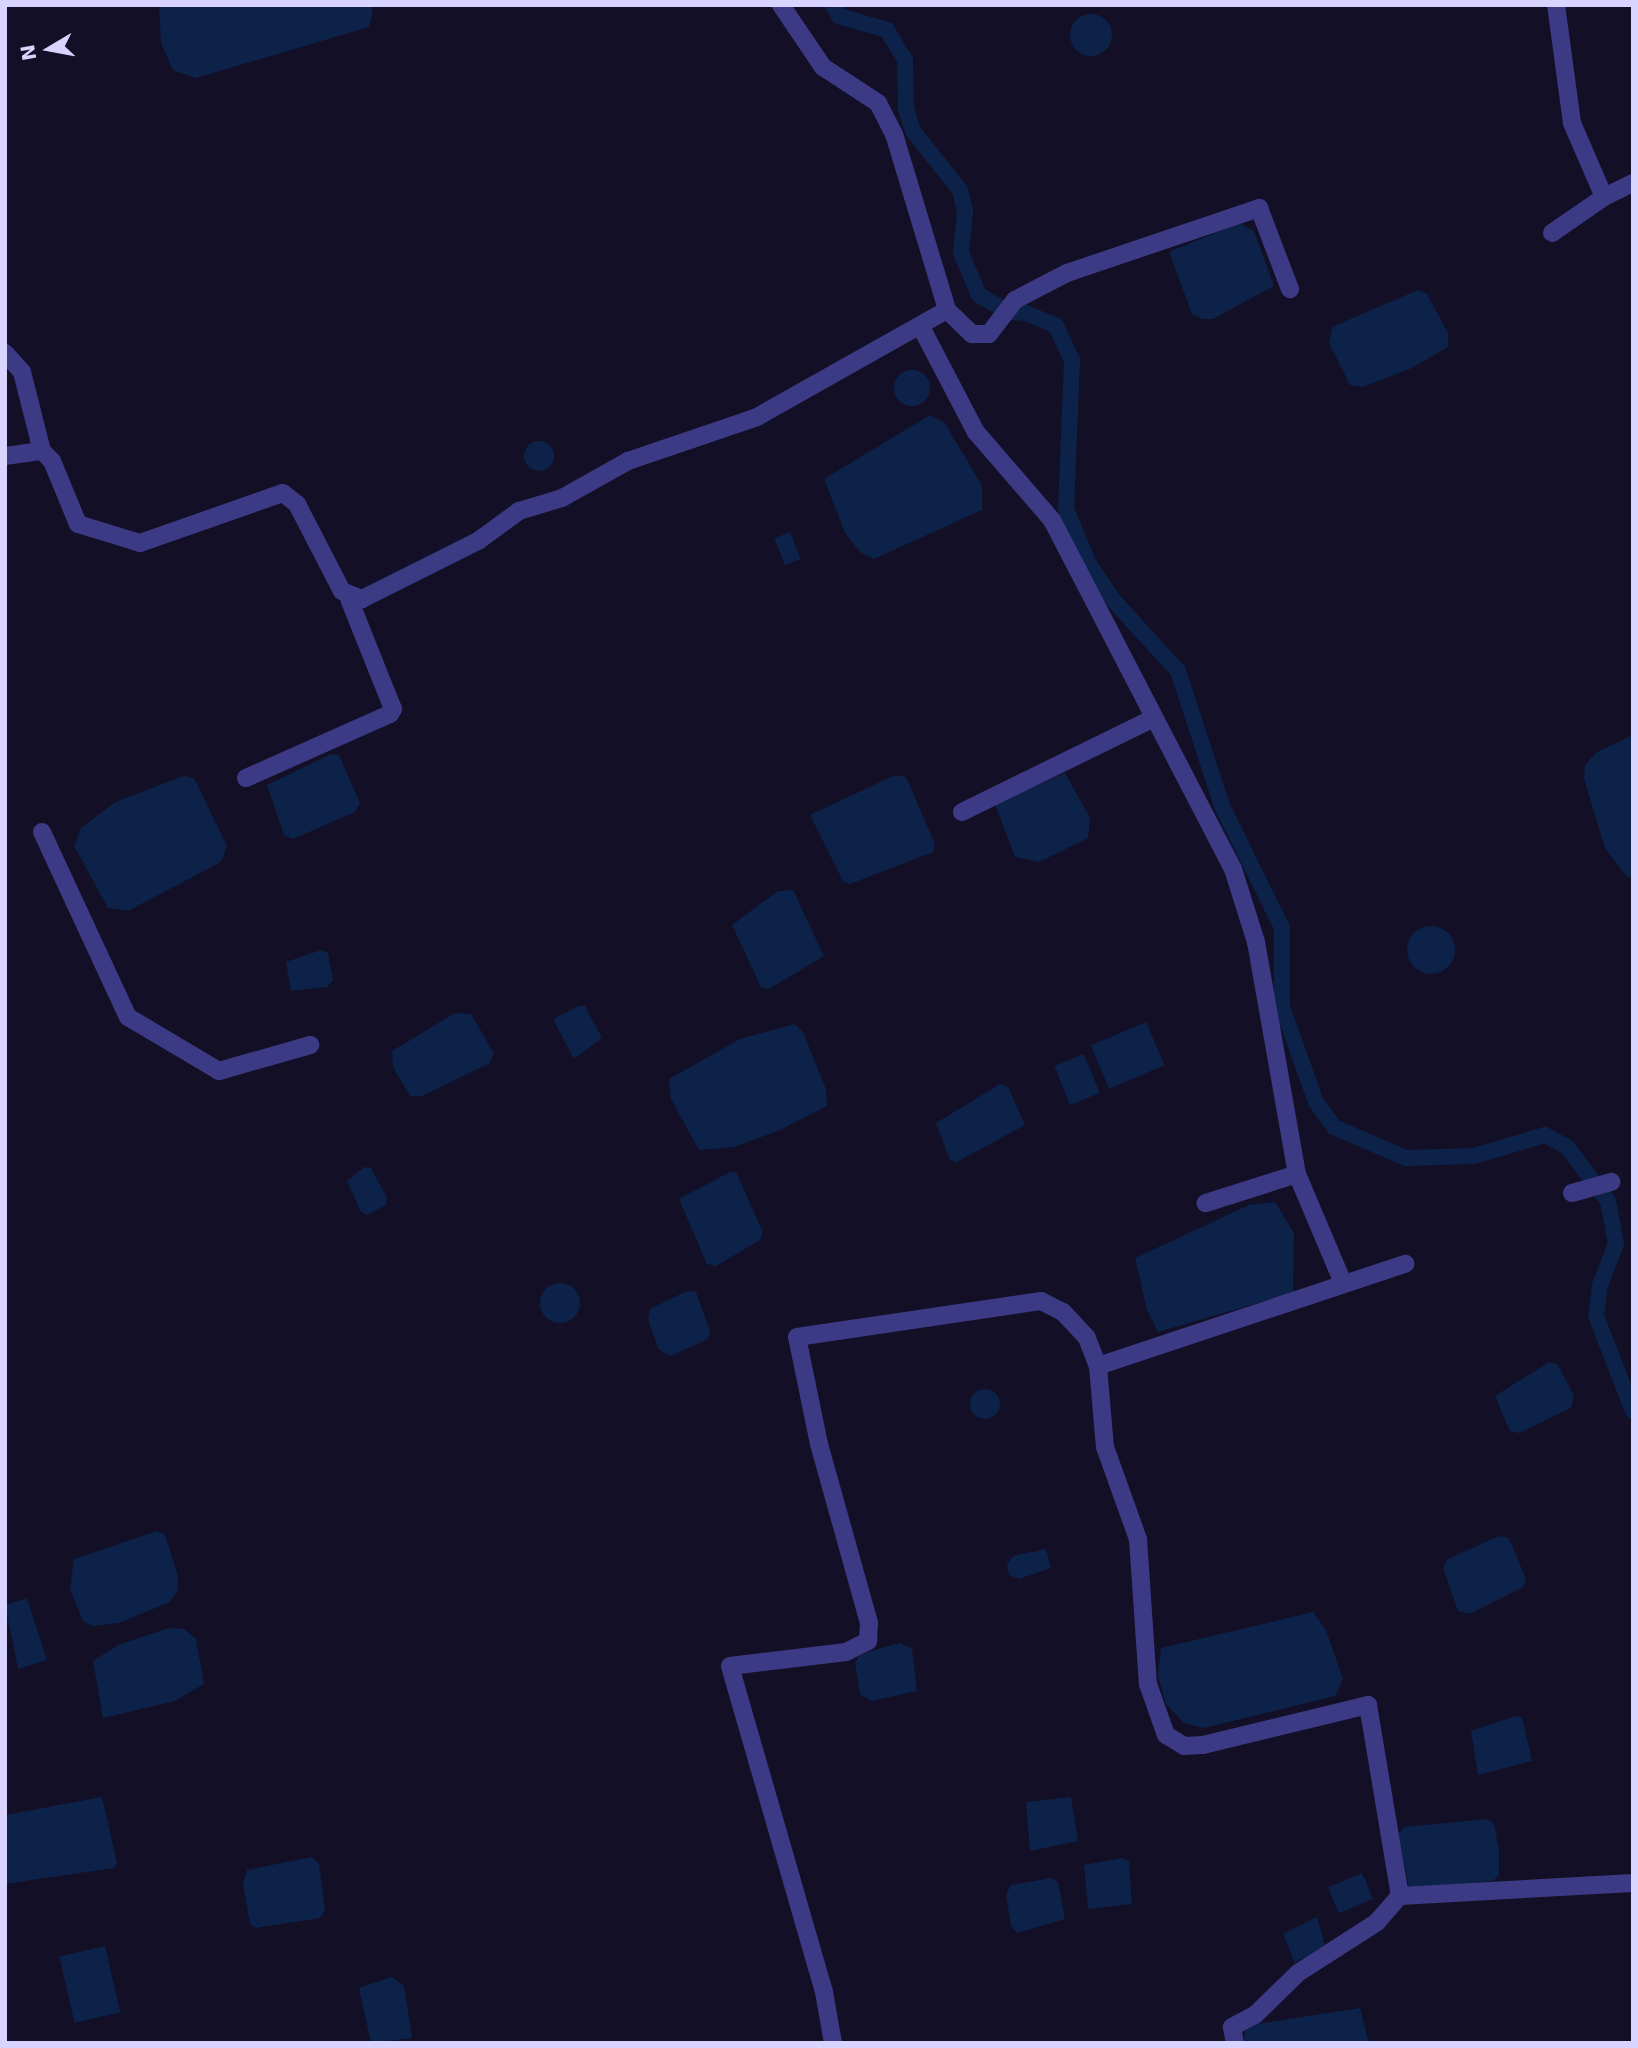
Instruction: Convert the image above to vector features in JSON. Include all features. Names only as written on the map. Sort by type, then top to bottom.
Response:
[{"type":"street","points":[[781,5],[823,67],[878,103],[894,134],[947,310],[972,334],[989,334],[1015,300],[1067,273],[1259,208],[1290,289]]},
{"type":"street","points":[[1556,5],[1572,123],[1604,197]]},
{"type":"street","points":[[1552,233],[1604,197],[1633,183]]},
{"type":"street","points":[[349,598],[384,588],[478,541],[519,511],[562,498],[628,461],[757,417],[947,310]]},
{"type":"street","points":[[921,327],[976,432],[1052,520],[1233,869],[1256,943],[1297,1174],[1343,1283]]},
{"type":"street","points":[[5,353],[22,372],[42,452],[52,461],[79,524],[140,543],[283,493],[297,504],[349,598],[390,714],[246,778]]},
{"type":"street","points":[[5,456],[42,452]]},
{"type":"street","points":[[962,812],[1154,718]]},
{"type":"street","points":[[42,832],[128,1017],[219,1071],[310,1045]]},
{"type":"street","points":[[1206,1203],[1297,1174]]},
{"type":"street","points":[[1572,1193],[1611,1182]]},
{"type":"street","points":[[1098,1366],[1405,1264]]},
{"type":"street","points":[[834,2043],[820,1979],[730,1666],[846,1652],[868,1641],[869,1623],[819,1444],[797,1337],[1041,1301],[1077,1325],[1098,1366],[1105,1447],[1138,1539],[1148,1684],[1166,1735],[1184,1746],[1203,1745],[1368,1705],[1400,1896]]},
{"type":"street","points":[[1235,2043],[1232,2027],[1255,2015],[1298,1973],[1377,1922],[1400,1896],[1633,1883]]},
{"type":"water","points":[[159,5],[370,5],[373,11],[369,27],[196,78],[173,70],[161,43]]},
{"type":"water","points":[[1091,14],[1106,20],[1112,35],[1106,50],[1091,56],[1076,50],[1070,35],[1076,20]]},
{"type":"water","points":[[1239,223],[1254,231],[1274,286],[1213,319],[1202,319],[1192,314],[1169,252]]},
{"type":"water","points":[[1418,290],[1427,294],[1448,333],[1448,347],[1412,368],[1363,387],[1350,385],[1329,343],[1332,327]]},
{"type":"water","points":[[912,370],[925,375],[930,388],[925,401],[912,406],[899,401],[894,388],[899,375]]},
{"type":"water","points":[[930,415],[945,423],[982,486],[982,510],[874,559],[861,553],[845,533],[824,479]]},
{"type":"water","points":[[539,441],[550,445],[554,456],[550,467],[539,471],[528,467],[524,456],[528,445]]},
{"type":"water","points":[[790,532],[801,559],[785,565],[774,538]]},
{"type":"water","points":[[1633,735],[1633,876],[1627,877],[1605,848],[1584,779],[1585,765],[1597,752]]},
{"type":"water","points":[[331,754],[339,755],[360,803],[355,812],[293,839],[284,835],[267,785]]},
{"type":"water","points":[[1065,773],[1090,818],[1088,838],[1039,862],[1015,857],[995,804]]},
{"type":"water","points":[[895,775],[906,777],[935,844],[933,852],[850,884],[843,881],[810,815]]},
{"type":"water","points":[[184,776],[194,778],[227,846],[221,862],[128,911],[108,908],[74,846],[81,828],[115,802]]},
{"type":"water","points":[[793,890],[824,956],[769,989],[761,987],[732,925],[778,891]]},
{"type":"water","points":[[1431,926],[1448,933],[1455,950],[1448,967],[1431,974],[1414,967],[1407,950],[1414,933]]},
{"type":"water","points":[[321,950],[328,953],[333,980],[327,987],[291,991],[286,962]]},
{"type":"water","points":[[579,1006],[585,1006],[602,1038],[574,1059],[553,1019]]},
{"type":"water","points":[[455,1013],[471,1014],[494,1053],[490,1063],[422,1096],[410,1096],[393,1067],[392,1051]]},
{"type":"water","points":[[1146,1022],[1164,1065],[1109,1089],[1091,1045]]},
{"type":"water","points":[[794,1024],[803,1032],[826,1089],[827,1106],[778,1131],[734,1147],[699,1150],[671,1099],[669,1079],[740,1039]]},
{"type":"water","points":[[1084,1054],[1100,1093],[1070,1105],[1054,1066]]},
{"type":"water","points":[[1000,1084],[1008,1087],[1025,1125],[957,1162],[950,1160],[936,1123]]},
{"type":"water","points":[[364,1167],[371,1168],[387,1198],[386,1205],[367,1215],[361,1212],[347,1181]]},
{"type":"water","points":[[730,1172],[736,1172],[763,1232],[760,1240],[716,1266],[707,1264],[679,1199]]},
{"type":"water","points":[[1275,1202],[1294,1233],[1293,1293],[1158,1332],[1147,1310],[1135,1258],[1249,1205]]},
{"type":"water","points":[[560,1283],[574,1289],[580,1303],[574,1317],[560,1323],[546,1317],[540,1303],[546,1289]]},
{"type":"water","points":[[687,1291],[696,1292],[710,1331],[708,1339],[671,1356],[659,1350],[648,1320],[650,1309]]},
{"type":"water","points":[[1549,1362],[1558,1365],[1574,1396],[1571,1408],[1519,1433],[1510,1431],[1495,1396]]},
{"type":"water","points":[[985,1389],[996,1393],[1000,1404],[996,1415],[985,1419],[974,1415],[970,1404],[974,1393]]},
{"type":"water","points":[[157,1531],[165,1535],[178,1576],[178,1590],[170,1602],[119,1623],[93,1626],[83,1621],[70,1589],[74,1559]]},
{"type":"water","points":[[1499,1536],[1509,1538],[1526,1579],[1523,1587],[1470,1614],[1458,1611],[1443,1568],[1448,1559]]},
{"type":"water","points":[[1046,1549],[1051,1568],[1019,1579],[1009,1575],[1007,1564],[1013,1556]]},
{"type":"water","points":[[27,1598],[47,1660],[18,1669],[5,1605]]},
{"type":"water","points":[[1313,1612],[1326,1630],[1343,1679],[1335,1696],[1204,1728],[1184,1723],[1166,1704],[1158,1676],[1161,1648]]},
{"type":"water","points":[[169,1628],[184,1629],[196,1639],[204,1684],[175,1701],[103,1718],[93,1661],[118,1645]]},
{"type":"water","points":[[900,1643],[912,1649],[917,1691],[871,1701],[860,1694],[855,1663],[860,1654]]},
{"type":"water","points":[[1516,1716],[1522,1717],[1532,1761],[1478,1775],[1471,1731]]},
{"type":"water","points":[[102,1797],[117,1863],[114,1868],[5,1884],[5,1815]]},
{"type":"water","points":[[1071,1797],[1078,1841],[1030,1851],[1026,1802]]},
{"type":"water","points":[[1487,1819],[1494,1824],[1499,1850],[1499,1875],[1493,1881],[1409,1888],[1398,1834],[1404,1827]]},
{"type":"water","points":[[312,1857],[319,1864],[325,1910],[320,1918],[256,1928],[250,1924],[243,1884],[247,1870]]},
{"type":"water","points":[[1123,1858],[1129,1861],[1132,1904],[1088,1909],[1084,1865]]},
{"type":"water","points":[[1362,1873],[1373,1899],[1339,1913],[1328,1887]]},
{"type":"water","points":[[1051,1878],[1058,1882],[1065,1919],[1017,1933],[1011,1926],[1006,1894],[1011,1885]]},
{"type":"water","points":[[1317,1917],[1325,1945],[1295,1963],[1283,1934]]},
{"type":"water","points":[[105,1946],[120,2012],[75,2023],[59,1957]]},
{"type":"water","points":[[392,1977],[404,1986],[412,2038],[371,2043],[359,1988]]},
{"type":"water","points":[[1360,2008],[1369,2043],[1244,2043],[1245,2026]]},
{"type":"waterway","points":[[833,5],[839,16],[887,30],[905,60],[906,109],[913,131],[960,190],[965,212],[961,253],[979,295],[1008,312],[1026,313],[1056,326],[1072,360],[1066,509],[1089,564],[1114,601],[1178,671],[1222,806],[1282,928],[1282,1007],[1316,1102],[1334,1127],[1406,1158],[1474,1156],[1545,1135],[1568,1148],[1608,1201],[1616,1244],[1600,1285],[1596,1316],[1633,1411]]}]
